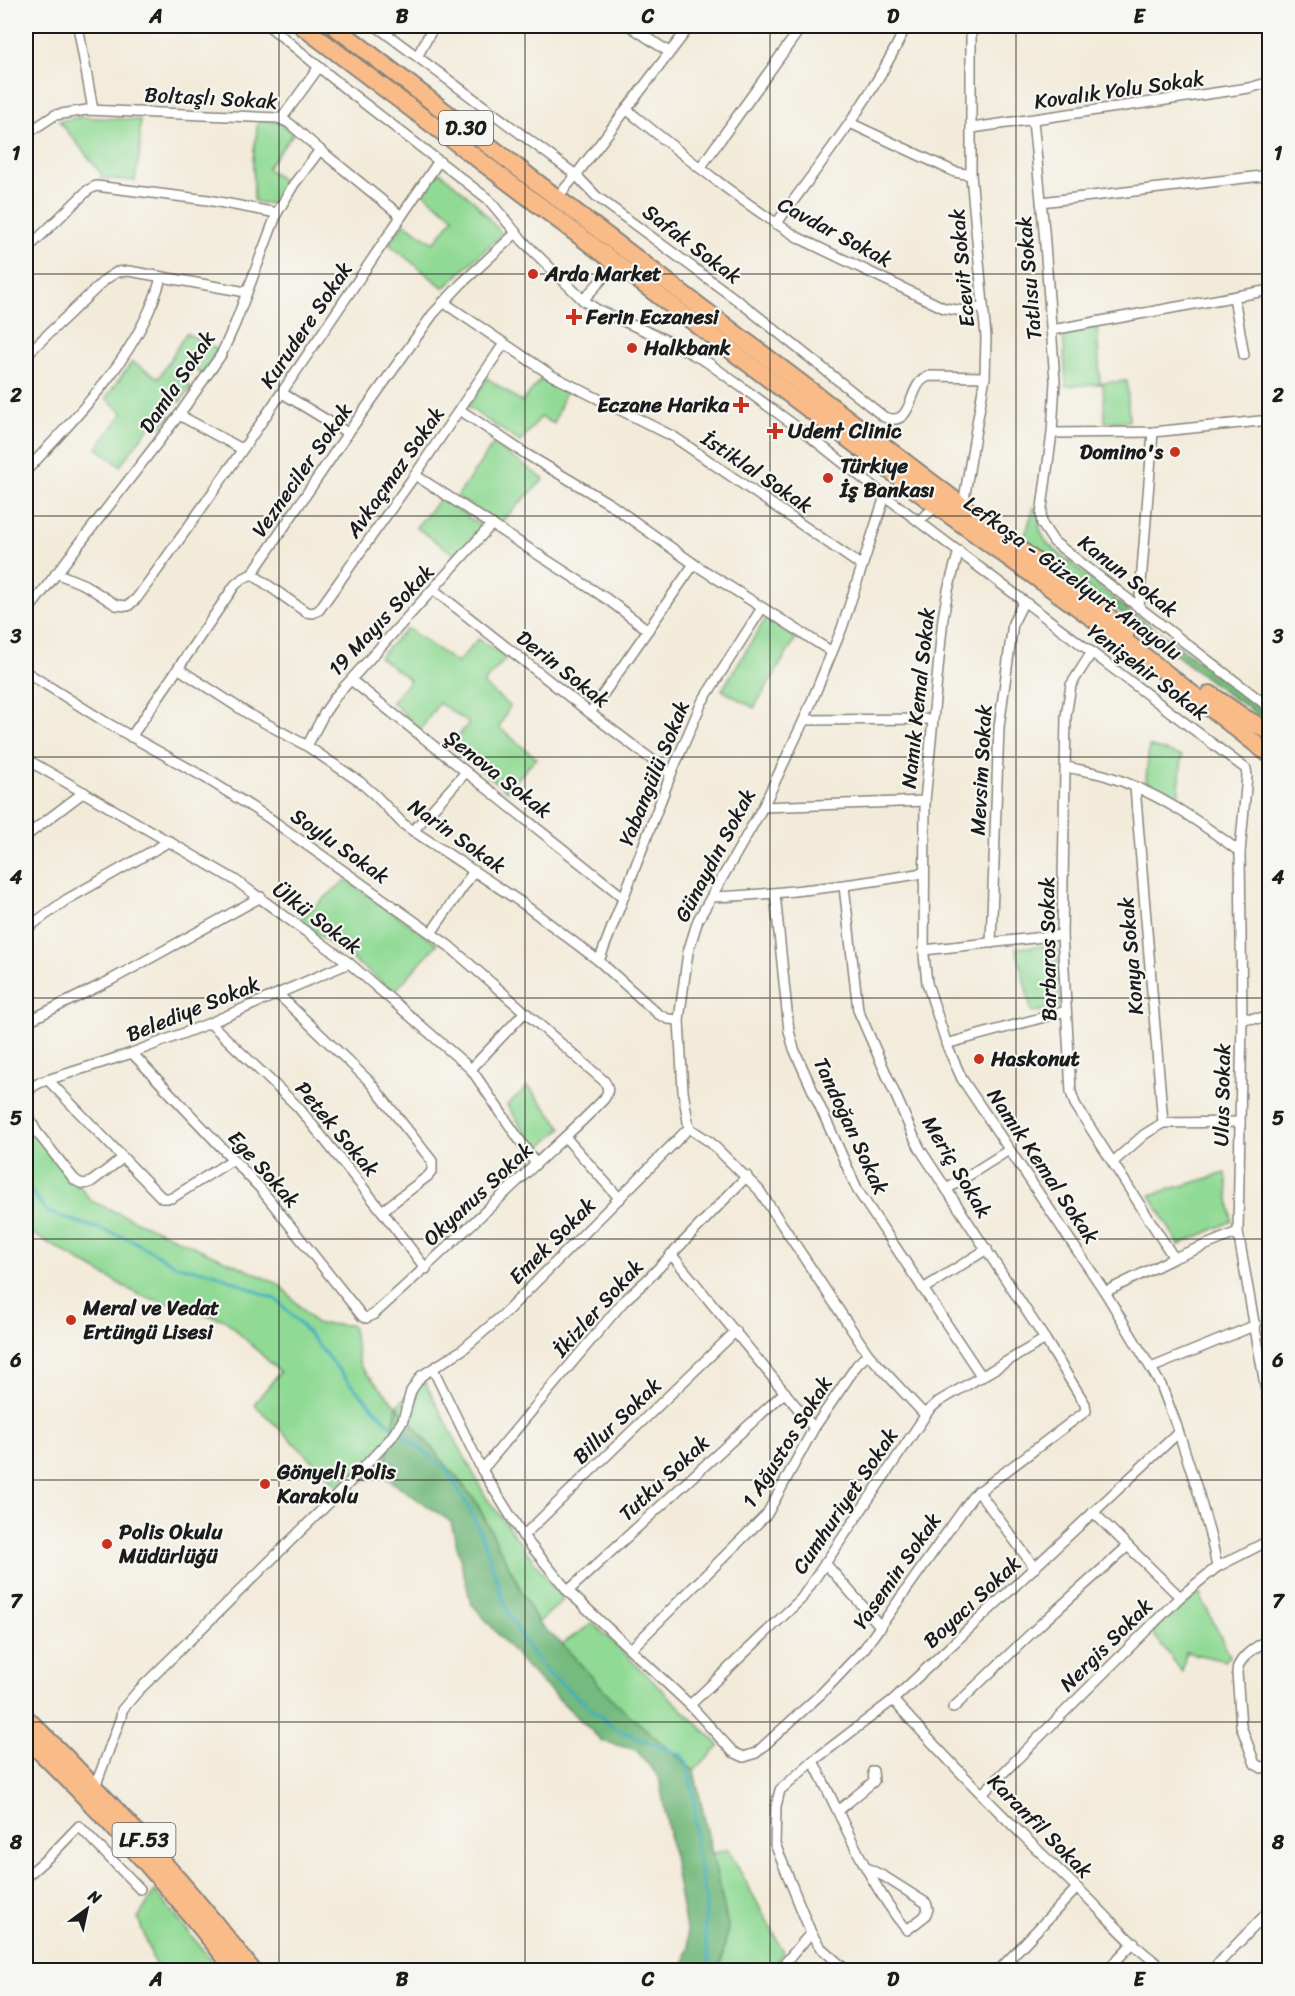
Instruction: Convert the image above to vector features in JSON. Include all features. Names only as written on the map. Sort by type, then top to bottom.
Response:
[{"type":"highway","name":"Lefkoşa - Güzelyurt Anayolu","points":[[302,26],[937,506],[1130,645],[1269,755]]},
{"type":"highway","name":"Lefkoşa - Güzelyurt Anayolu","points":[[334,26],[1200,687],[1269,732]]},
{"type":"highway","name":"LF.53","points":[[26,1718],[95,1787],[185,1888],[252,1971]]},
{"type":"highway","name":"LF.53","points":[[26,1737],[119,1834],[169,1890],[235,1971]]},
{"type":"main road","points":[[1267,26],[1269,41]]},
{"type":"street","points":[[78,26],[93,110]]},
{"type":"street","name":"Yenişehir Sokak","points":[[269,26],[319,68],[488,199],[516,233],[583,300],[596,309],[669,341],[701,358],[808,435],[1024,602],[1243,766],[1248,775]]},
{"type":"street","name":"Safak Sokak","points":[[376,26],[418,55],[576,175],[596,196],[745,306],[884,417],[898,420],[904,415],[919,382],[924,377],[985,377]]},
{"type":"street","points":[[418,55],[434,26]]},
{"type":"street","points":[[630,26],[669,52]]},
{"type":"street","points":[[557,198],[690,26]]},
{"type":"street","points":[[700,168],[802,26]]},
{"type":"street","points":[[776,224],[850,123],[894,51],[906,26]]},
{"type":"street","name":"Ecevit Sokak","points":[[963,505],[985,377],[986,338],[971,175],[971,26]]},
{"type":"street","points":[[282,118],[319,68]]},
{"type":"street","name":"Kovalık Yolu Sokak","points":[[972,128],[1249,88],[1269,82]]},
{"type":"street","name":"Cavdar Sokak","points":[[626,109],[700,168],[776,224],[799,238],[944,308],[963,311],[983,307]]},
{"type":"street","name":"Boltaşlı Sokak","points":[[26,134],[55,115],[93,110],[282,118],[401,216]]},
{"type":"street","name":"Tatlısu Sokak","points":[[1033,121],[1052,330],[1055,381],[1052,433]]},
{"type":"street","points":[[850,123],[955,172],[971,175]]},
{"type":"street","name":"Damla Sokak","points":[[26,613],[179,415],[226,345],[277,213],[294,184],[320,150]]},
{"type":"street","name":"Kurudere Sokak","points":[[56,573],[85,585],[116,605],[128,606],[137,598],[282,393],[439,161]]},
{"type":"street","points":[[1041,202],[1269,175]]},
{"type":"street","points":[[26,250],[88,190],[96,186],[208,200],[277,213]]},
{"type":"street","name":"Vezneciler Sokak","points":[[131,737],[235,585],[252,574],[348,433],[443,302],[516,233]]},
{"type":"street","points":[[583,300],[617,263]]},
{"type":"street","points":[[26,355],[111,275],[117,272],[129,271],[246,292]]},
{"type":"street","points":[[26,471],[69,424],[125,353],[148,314],[161,278]]},
{"type":"street","points":[[1052,330],[1269,290]]},
{"type":"street","points":[[1234,297],[1244,355]]},
{"type":"street","name":"İstiklal Sokak","points":[[443,302],[503,345],[567,384],[674,437],[862,566]]},
{"type":"street","name":"Avkaçmaz Sokak","points":[[252,574],[311,613],[317,612],[415,475],[503,345]]},
{"type":"street","points":[[282,393],[348,433]]},
{"type":"street","points":[[460,410],[526,454],[610,504],[694,564],[832,652]]},
{"type":"street","points":[[179,415],[242,449]]},
{"type":"street","points":[[1052,433],[1153,432],[1269,420]]},
{"type":"street","points":[[1139,608],[1153,432]]},
{"type":"street","name":"Kanun Sokak","points":[[1052,433],[1041,515],[1042,524],[1054,542],[1269,708]]},
{"type":"street","points":[[415,475],[607,599],[648,630]]},
{"type":"street","name":"Günaydın Sokak","points":[[689,1128],[683,1091],[679,1020],[690,940],[698,920],[763,807],[804,720],[842,628],[885,496]]},
{"type":"street","points":[[918,520],[937,506]]},
{"type":"street","name":"19 Mayıs Sokak","points":[[307,746],[331,702],[492,525]]},
{"type":"street","name":"Namık Kemal Sokak","points":[[959,551],[943,618],[932,719],[923,873],[927,983],[946,1044],[962,1079],[1105,1292],[1166,1397],[1206,1517],[1216,1567]]},
{"type":"street","points":[[590,713],[694,564]]},
{"type":"street","name":"Derin Sokak","points":[[434,590],[671,774]]},
{"type":"street","name":"Mevsim Sokak","points":[[991,943],[999,727],[1013,623],[1024,602]]},
{"type":"street","name":"Yabangülü Sokak","points":[[599,961],[671,774],[702,702],[762,608]]},
{"type":"street","name":"Barbaros Sokak","points":[[1092,652],[1074,678],[1069,691],[1066,716],[1062,935],[1072,1098],[1174,1258]]},
{"type":"street","name":"Narin Sokak","points":[[179,669],[240,709],[307,746],[366,787],[403,824],[508,893],[599,961],[658,1014],[668,1019],[679,1020]]},
{"type":"street","name":"Soylu Sokak","points":[[26,672],[269,818],[431,933],[525,1012],[607,1086]]},
{"type":"street","name":"Şenova Sokak","points":[[351,680],[623,897]]},
{"type":"street","points":[[804,720],[932,719]]},
{"type":"street","name":"Ülkü Sokak","points":[[26,759],[212,865],[261,897],[349,963],[471,1069],[536,1164]]},
{"type":"street","points":[[1066,767],[1107,776],[1135,788],[1186,814],[1240,852]]},
{"type":"street","points":[[413,831],[466,772]]},
{"type":"street","name":"Ulus Sokak","points":[[1248,775],[1240,852],[1242,1018],[1238,1232],[1256,1325],[1269,1413]]},
{"type":"street","name":"Konya Sokak","points":[[1135,788],[1162,1122]]},
{"type":"street","points":[[26,836],[84,792]]},
{"type":"street","points":[[763,807],[926,801]]},
{"type":"street","points":[[26,929],[66,900],[170,841]]},
{"type":"street","points":[[431,933],[474,871]]},
{"type":"street","points":[[712,897],[775,894],[923,873]]},
{"type":"street","name":"Meriç Sokak","points":[[844,886],[855,996],[860,1017],[917,1144],[1045,1339],[1085,1404],[1086,1411]]},
{"type":"street","name":"Tandoğan Sokak","points":[[775,894],[792,1043],[855,1185],[982,1377]]},
{"type":"street","points":[[26,1022],[109,981],[261,897]]},
{"type":"street","points":[[924,950],[1062,935]]},
{"type":"street","name":"Belediye Sokak","points":[[26,1097],[32,1087],[48,1080],[132,1053],[210,1023],[349,963]]},
{"type":"street","points":[[278,994],[369,1081],[432,1161],[432,1171],[428,1176],[382,1211]]},
{"type":"street","points":[[946,1044],[1066,1011]]},
{"type":"street","points":[[471,1069],[525,1012]]},
{"type":"street","points":[[1242,1018],[1269,1019]]},
{"type":"street","name":"Petek Sokak","points":[[210,1023],[298,1107],[426,1269]]},
{"type":"street","name":"Ege Sokak","points":[[132,1053],[260,1188],[362,1316]]},
{"type":"street","points":[[48,1080],[160,1196],[167,1200],[232,1160]]},
{"type":"street","name":"Okyanus Sokak","points":[[362,1316],[366,1318],[371,1316],[426,1269],[566,1138],[604,1099],[608,1092],[607,1086]]},
{"type":"street","points":[[26,1111],[36,1131],[79,1183],[91,1182],[123,1158]]},
{"type":"street","points":[[1113,1162],[1162,1122],[1239,1122]]},
{"type":"street","points":[[689,1128],[710,1142],[747,1176],[767,1200],[868,1354],[925,1415]]},
{"type":"street","name":"Emek Sokak","points":[[95,1787],[122,1710],[138,1691],[346,1486],[391,1438],[403,1420],[415,1384],[421,1376],[462,1350],[504,1314],[689,1128]]},
{"type":"street","points":[[566,1138],[620,1199]]},
{"type":"street","points":[[947,1189],[1009,1150]]},
{"type":"street","name":"İkizler Sokak","points":[[482,1470],[623,1302],[747,1176]]},
{"type":"street","points":[[1105,1292],[1174,1258],[1238,1232]]},
{"type":"street","points":[[923,1289],[987,1250]]},
{"type":"street","points":[[671,1254],[814,1428]]},
{"type":"street","points":[[1151,1368],[1256,1325]]},
{"type":"street","name":"Billur Sokak","points":[[523,1536],[736,1331]]},
{"type":"street","name":"Cumhuriyet Sokak","points":[[690,1705],[793,1608],[925,1415],[938,1402],[1045,1339]]},
{"type":"street","name":"1 Ağustos Sokak","points":[[631,1649],[767,1514],[814,1428],[857,1365],[868,1354]]},
{"type":"street","points":[[433,1369],[482,1470],[523,1536],[567,1592],[690,1705]]},
{"type":"street","name":"Tutku Sokak","points":[[567,1592],[785,1392]]},
{"type":"street","name":"Yasemin Sokak","points":[[690,1705],[733,1752],[744,1757],[756,1753],[822,1693],[864,1649],[962,1509],[978,1491],[1086,1411]]},
{"type":"street","name":"Boyacı Sokak","points":[[811,1933],[774,1840],[776,1806],[782,1787],[893,1700],[1178,1433]]},
{"type":"street","points":[[978,1491],[1035,1568]]},
{"type":"street","points":[[1093,1512],[1180,1597]]},
{"type":"street","name":"Nergis Sokak","points":[[982,1794],[1180,1597],[1216,1567],[1269,1540]]},
{"type":"street","points":[[953,1708],[1042,1623],[1128,1546]]},
{"type":"street","points":[[825,1563],[881,1626]]},
{"type":"street","points":[[1269,1638],[1241,1660],[1236,1673],[1242,1730],[1255,1764],[1262,1768],[1269,1763]]},
{"type":"street","name":"Karanfil Sokak","points":[[893,1700],[982,1794],[1077,1888],[1167,1971]]},
{"type":"street","points":[[813,1761],[867,1868],[893,1913],[907,1930],[925,1916],[928,1909],[926,1903],[867,1868]]},
{"type":"street","points":[[838,1810],[874,1781],[873,1772]]},
{"type":"street","points":[[26,1877],[79,1826],[140,1889]]},
{"type":"street","points":[[999,1971],[1077,1888]]},
{"type":"street","points":[[1212,1971],[1269,1910]]},
{"type":"street","points":[[779,1971],[811,1933],[820,1947],[846,1971]]},
{"type":"street","points":[[1107,1971],[1134,1942]]},
{"type":"green space","points":[[79,117],[140,120],[140,151],[135,181],[101,178],[101,173],[59,121]]},
{"type":"green space","points":[[258,121],[279,122],[293,134],[267,168],[289,185],[278,200],[272,204],[254,201],[253,159]]},
{"type":"green space","points":[[440,172],[473,200],[502,234],[444,288],[389,244],[404,223],[434,243],[454,217],[420,191]]},
{"type":"green space","points":[[1097,325],[1100,383],[1127,381],[1129,421],[1105,422],[1103,384],[1066,386],[1063,331]]},
{"type":"green space","points":[[186,333],[218,350],[202,374],[193,369],[185,381],[191,387],[180,402],[174,396],[164,410],[171,415],[162,428],[153,422],[120,466],[97,448],[123,413],[106,398],[132,362],[159,378]]},
{"type":"green space","points":[[487,378],[522,402],[542,378],[566,390],[554,424],[541,417],[520,442],[468,407]]},
{"type":"green space","points":[[493,444],[544,479],[499,524],[457,497]]},
{"type":"green space","points":[[441,498],[482,527],[458,557],[416,527]]},
{"type":"green space","points":[[1034,507],[1039,510],[1040,528],[1048,544],[1115,600],[1111,605],[1024,539]]},
{"type":"green space","points":[[1115,600],[1269,712],[1269,720],[1227,694],[1111,605]]},
{"type":"green space","points":[[766,618],[796,638],[754,708],[722,690]]},
{"type":"green space","points":[[407,628],[457,663],[478,639],[507,657],[483,684],[510,706],[499,727],[536,758],[507,791],[451,745],[469,723],[439,703],[420,730],[392,702],[410,680],[379,657]]},
{"type":"green space","points":[[1149,746],[1182,756],[1178,799],[1146,781]]},
{"type":"green space","points":[[346,880],[437,944],[395,991],[299,920]]},
{"type":"green space","points":[[1057,945],[1061,1006],[1032,1013],[1016,948]]},
{"type":"green space","points":[[528,1086],[562,1128],[538,1149],[531,1146],[524,1136],[525,1132],[507,1105]]},
{"type":"green space","points":[[26,1118],[91,1201],[279,1284],[316,1324],[352,1325],[360,1366],[397,1406],[423,1379],[486,1497],[563,1600],[538,1623],[475,1500],[397,1407],[383,1476],[337,1485],[254,1404],[280,1372],[225,1320],[139,1295],[26,1230]]},
{"type":"green space","points":[[1226,1173],[1232,1221],[1179,1245],[1150,1195]]},
{"type":"green space","points":[[397,1406],[475,1500],[538,1623],[562,1644],[618,1705],[694,1771],[728,1926],[720,1970],[682,1970],[689,1946],[659,1777],[636,1750],[602,1741],[529,1670],[471,1603],[451,1522],[383,1476]]},
{"type":"green space","points":[[1199,1593],[1230,1656],[1225,1661],[1186,1652],[1182,1672],[1152,1632]]},
{"type":"green space","points":[[593,1623],[720,1746],[694,1771],[619,1707],[562,1644]]},
{"type":"green space","points":[[728,1849],[784,1952],[768,1970],[720,1970],[728,1926],[712,1854]]},
{"type":"green space","points":[[155,1891],[219,1970],[157,1970],[138,1918]]},
{"type":"waterway","points":[[26,1188],[32,1192],[47,1212],[130,1239],[177,1266],[214,1273],[277,1300],[386,1421],[446,1469],[482,1536],[508,1613],[527,1646],[547,1672],[616,1729],[681,1755],[687,1763],[695,1804],[696,1847],[706,1902],[705,1940],[712,1970]]},
{"type":"place","name":"Arda Market","points":[[533,274]]},
{"type":"place","name":"Ferin Eczanesi","points":[[574,317]]},
{"type":"place","name":"Halkbank","points":[[632,348]]},
{"type":"place","name":"Eczane Harika","points":[[741,405]]},
{"type":"place","name":"Udent Clinic","points":[[775,431]]},
{"type":"place","name":"Domino's","points":[[1175,452]]},
{"type":"place","name":"Türkiye İş Bankası","points":[[828,478]]},
{"type":"place","name":"Haskonut","points":[[979,1059]]},
{"type":"place","name":"Meral ve Vedat Ertüngü Lisesi","points":[[71,1320]]},
{"type":"place","name":"Gönyeli Polis Karakolu","points":[[265,1484]]},
{"type":"place","name":"Polis Okulu Müdürlüğü","points":[[107,1544]]}]
